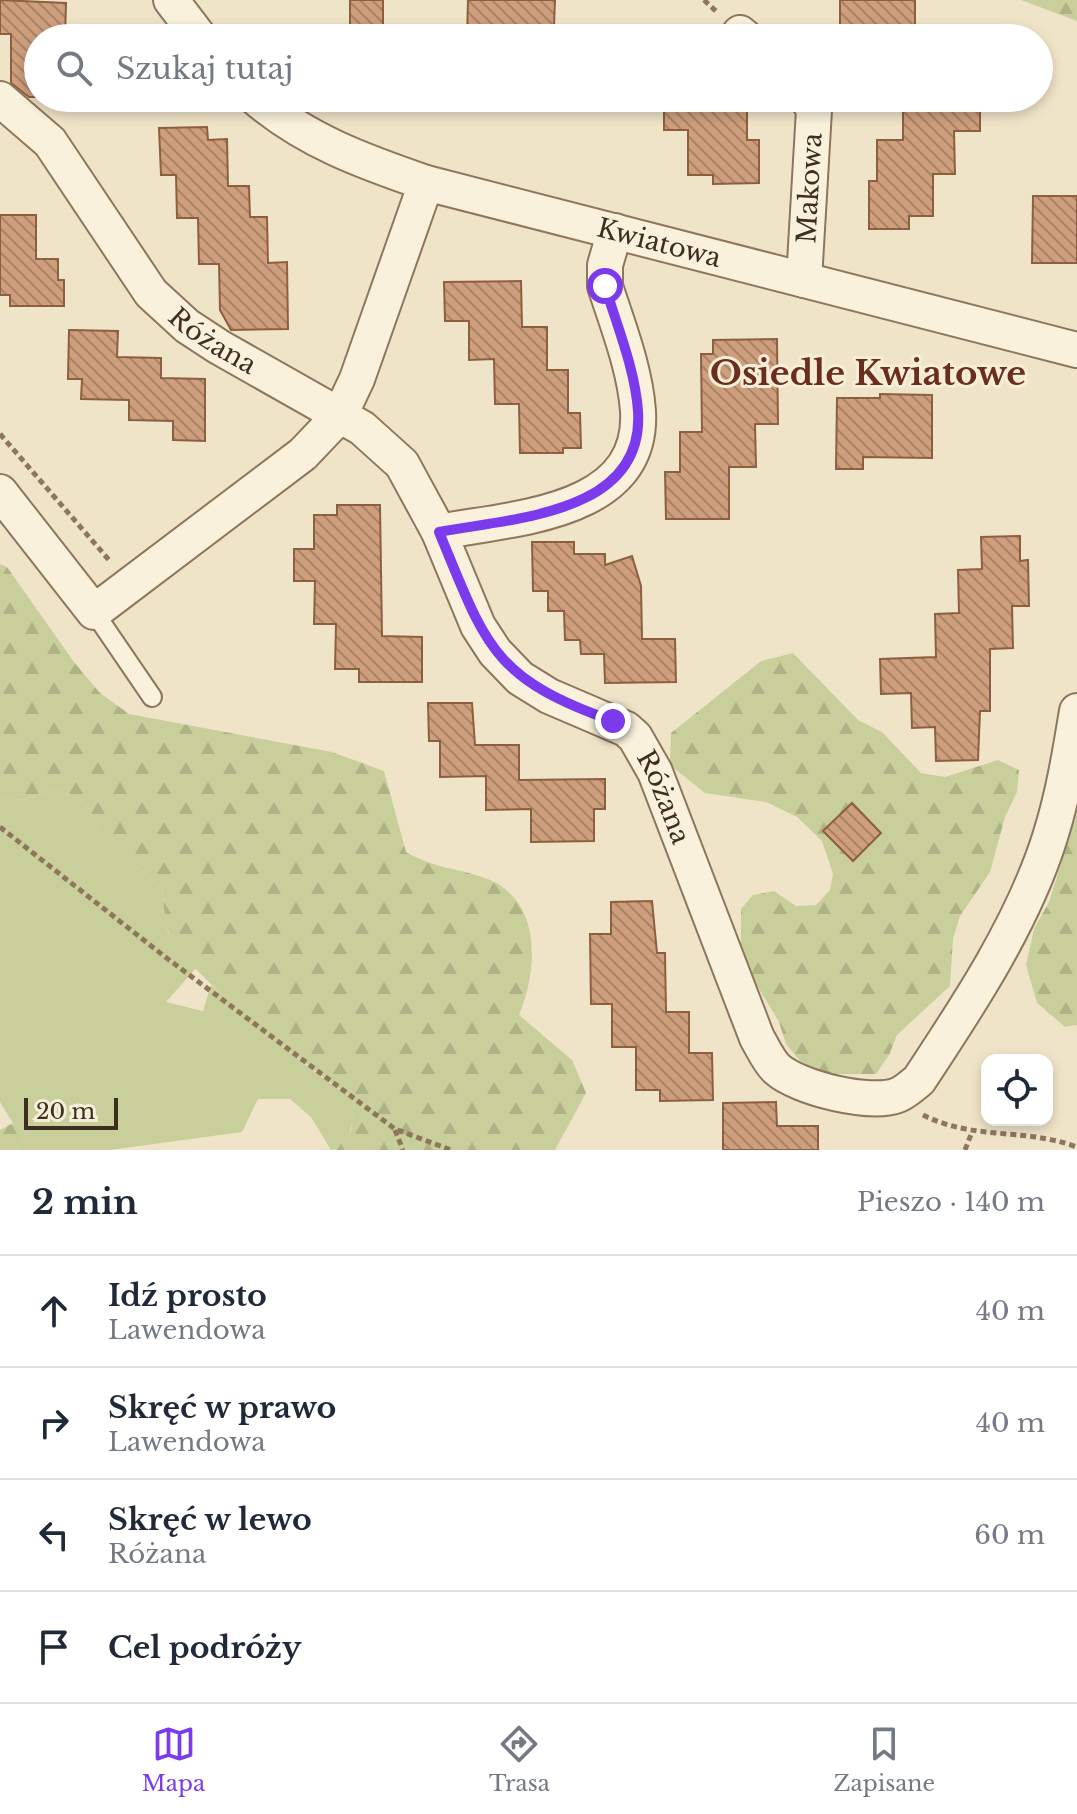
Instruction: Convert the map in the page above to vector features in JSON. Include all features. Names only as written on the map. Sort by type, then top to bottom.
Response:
[{"type":"street","points":[[171,0],[189,24]]},
{"type":"street","name":"Różana","points":[[0,99],[50,142],[151,293],[187,326],[340,415],[381,443],[402,464],[439,532],[478,626],[495,652],[520,678],[549,696],[626,729],[644,751],[757,1038],[775,1068],[793,1080],[857,1097],[899,1095]]},
{"type":"street","name":"Kwiatowa","points":[[275,112],[337,151],[426,183],[1077,350]]},
{"type":"street","name":"Makowa","points":[[804,280],[814,112]]},
{"type":"street","points":[[0,492],[94,612],[303,454],[340,415],[357,379],[426,183]]},
{"type":"street","points":[[439,532],[560,509],[586,499],[604,489],[630,454],[637,433],[638,411],[605,286],[605,265],[615,231]]},
{"type":"street","points":[[899,1095],[919,1080],[941,1047],[1026,895],[1053,825],[1077,711]]},
{"type":"lane","points":[[94,612],[152,697]]},
{"type":"path","points":[[0,434],[102,556],[113,563]]},
{"type":"path","points":[[0,827],[164,956],[395,1129],[451,1150]]},
{"type":"path","points":[[899,1095],[907,1108],[950,1129],[1020,1133],[1077,1147]]},
{"type":"path","points":[[395,1129],[403,1150]]},
{"type":"path","points":[[965,1150],[972,1132]]},
{"type":"green space","points":[[1021,0],[1077,0],[1077,21]]},
{"type":"green space","points":[[0,564],[7,567],[74,662],[100,693],[129,714],[332,752],[384,771],[406,852],[436,865],[482,877],[502,886],[516,900],[525,916],[532,955],[526,996],[519,1015],[572,1060],[586,1093],[555,1150],[336,1150],[351,1131],[354,1099],[251,1020],[196,969],[168,931],[162,888],[100,836],[86,803],[56,789],[23,800],[0,798]]},
{"type":"green space","points":[[793,653],[858,720],[882,732],[921,773],[945,777],[998,760],[1019,770],[1017,792],[1005,817],[990,872],[960,916],[953,939],[950,986],[897,1035],[889,1055],[876,1074],[827,1074],[800,1061],[786,1044],[779,1022],[741,959],[741,909],[753,895],[774,891],[796,906],[816,905],[830,890],[833,874],[822,841],[797,817],[766,802],[705,793],[670,765],[671,733],[761,661]]},
{"type":"green space","points":[[56,789],[86,803],[100,836],[162,888],[168,933],[196,968],[166,1002],[203,1011],[211,985],[298,1059],[354,1099],[348,1137],[339,1148],[331,1150],[311,1117],[290,1099],[258,1099],[242,1132],[110,1150],[15,1150],[27,1134],[13,1123],[0,1102],[0,798],[23,800]]},
{"type":"green space","points":[[1077,813],[1077,1025],[1065,1027],[1037,1003],[1026,965],[1034,929],[1049,902]]},
{"type":"green space","points":[[13,1123],[27,1134],[15,1150],[0,1150],[0,1130]]},
{"type":"building","points":[[0,0],[66,3],[65,24],[24,24],[24,93],[11,83],[11,34],[0,34]]},
{"type":"building","points":[[350,0],[383,0],[383,24],[350,24]]},
{"type":"building","points":[[468,0],[555,0],[554,24],[467,24]]},
{"type":"building","points":[[840,0],[915,0],[915,24],[840,24]]},
{"type":"building","points":[[664,112],[747,112],[747,140],[759,140],[759,183],[713,184],[713,175],[688,175],[688,130],[664,130]]},
{"type":"building","points":[[903,112],[980,112],[980,131],[954,131],[955,174],[933,174],[933,216],[909,216],[909,229],[869,229],[869,181],[877,181],[877,140],[903,140]]},
{"type":"building","points":[[207,127],[208,140],[227,139],[228,186],[249,186],[250,217],[267,217],[268,263],[287,262],[288,329],[231,330],[220,310],[219,264],[199,264],[198,218],[177,218],[176,175],[161,175],[159,128]]},
{"type":"building","points":[[1033,196],[1077,196],[1077,263],[1032,263]]},
{"type":"building","points":[[0,215],[36,215],[36,259],[58,259],[58,280],[64,280],[64,306],[10,306],[10,295],[0,295]]},
{"type":"building","points":[[521,281],[522,327],[547,327],[547,370],[568,370],[568,413],[580,413],[581,448],[563,448],[563,453],[520,453],[519,404],[495,404],[494,359],[469,360],[469,321],[445,321],[444,282]]},
{"type":"building","points":[[69,330],[118,331],[117,357],[161,358],[161,378],[205,379],[205,441],[173,440],[173,421],[129,420],[129,400],[81,399],[82,379],[68,379]]},
{"type":"building","points":[[777,339],[778,424],[755,424],[756,467],[729,467],[729,519],[666,519],[665,472],[680,472],[680,432],[702,432],[701,354],[713,354],[713,340]]},
{"type":"building","points":[[880,394],[932,395],[932,458],[863,457],[863,469],[836,469],[837,398],[880,398]]},
{"type":"building","points":[[337,505],[380,505],[382,636],[422,637],[422,682],[359,682],[359,669],[335,669],[336,624],[314,624],[315,581],[294,581],[294,549],[314,549],[314,515],[337,515]]},
{"type":"building","points":[[1020,536],[1020,561],[1028,560],[1029,606],[1012,606],[1013,648],[990,649],[990,711],[980,711],[978,760],[936,761],[935,727],[912,728],[911,693],[881,694],[880,659],[936,657],[935,614],[959,613],[958,570],[982,569],[981,537]]},
{"type":"building","points":[[532,542],[574,542],[574,554],[605,554],[605,565],[632,556],[641,586],[642,639],[675,639],[676,682],[605,683],[604,654],[581,654],[580,640],[565,640],[564,611],[548,611],[548,591],[533,591]]},
{"type":"building","points":[[428,703],[472,703],[475,745],[519,745],[519,780],[605,779],[605,809],[594,809],[594,841],[531,842],[531,809],[486,810],[486,776],[440,777],[440,741],[429,741]]},
{"type":"building","points":[[852,803],[881,833],[853,861],[823,831]]},
{"type":"building","points":[[652,901],[657,953],[665,953],[666,1012],[689,1012],[689,1053],[712,1053],[713,1100],[660,1101],[660,1090],[636,1090],[636,1047],[612,1047],[612,1004],[591,1004],[590,934],[611,934],[611,902]]},
{"type":"building","points":[[776,1102],[777,1126],[818,1126],[818,1150],[723,1150],[723,1103]]},
{"type":"district","name":"Osiedle Kwiatowe","points":[[868,373]]},
{"type":"route","points":[[605,286],[621,336],[638,411],[637,433],[630,454],[618,473],[604,489],[560,509],[439,532],[478,626],[495,652],[520,678],[549,696],[613,721]]}]
